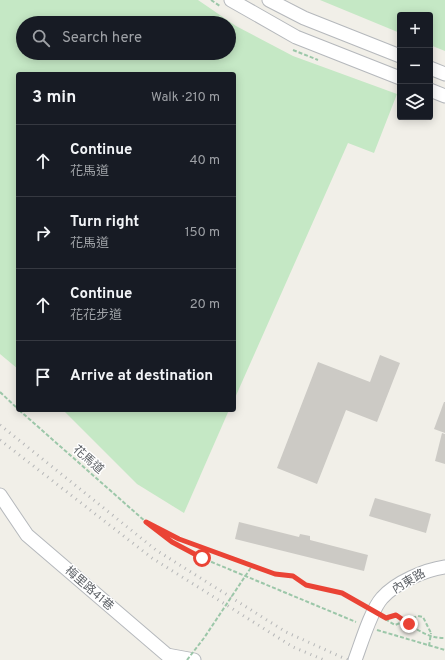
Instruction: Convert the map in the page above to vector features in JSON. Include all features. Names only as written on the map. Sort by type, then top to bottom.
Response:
[{"type":"street","points":[[231,0],[296,37],[397,77]]},
{"type":"street","points":[[269,0],[304,18],[397,55]]},
{"type":"street","points":[[433,69],[445,74]]},
{"type":"street","points":[[433,91],[445,96]]},
{"type":"street","name":"梅里路41巷","points":[[0,495],[27,535],[167,656],[194,660]]},
{"type":"street","name":"內東路","points":[[355,660],[367,626],[382,598],[403,582],[430,570],[445,567]]},
{"type":"path","name":"花馬道","points":[[0,392],[16,408]]},
{"type":"path","name":"花馬道","points":[[20,412],[146,522],[172,542],[202,558],[367,626],[445,650]]},
{"type":"path","name":"花馬道","points":[[146,522],[179,539],[252,566],[275,574],[293,576],[306,585],[342,593],[386,618],[395,625],[418,616],[422,617],[431,634]]},
{"type":"path","points":[[187,660],[204,638],[252,566]]},
{"type":"path","points":[[386,618],[396,615],[419,630],[445,638]]},
{"type":"path","points":[[429,646],[431,634]]},
{"type":"green space","points":[[0,0],[198,0],[221,16],[16,16],[16,60],[236,60],[236,26],[293,56],[397,94],[374,153],[348,143],[236,395],[236,72],[16,72],[16,367],[0,354]]},
{"type":"green space","points":[[320,0],[445,0],[445,51],[433,46],[433,12],[397,12],[397,32]]},
{"type":"green space","points":[[65,412],[228,412],[184,513],[137,484]]},
{"type":"building","points":[[380,355],[400,363],[377,422],[346,410],[317,484],[277,468],[318,362],[370,382]]},
{"type":"building","points":[[445,402],[445,433],[434,429]]},
{"type":"building","points":[[442,433],[445,434],[445,464],[435,461]]},
{"type":"building","points":[[375,498],[431,514],[426,533],[369,516]]},
{"type":"building","points":[[239,522],[299,537],[300,534],[310,536],[310,540],[368,555],[364,571],[235,539]]},
{"type":"railway","points":[[0,425],[156,550],[286,632],[348,660]]},
{"type":"railway","points":[[0,440],[152,558],[293,647],[324,660]]},
{"type":"route","points":[[202,558],[172,542],[146,522],[179,539],[275,574],[293,576],[306,585],[342,593],[386,618],[396,615],[409,624]]}]
